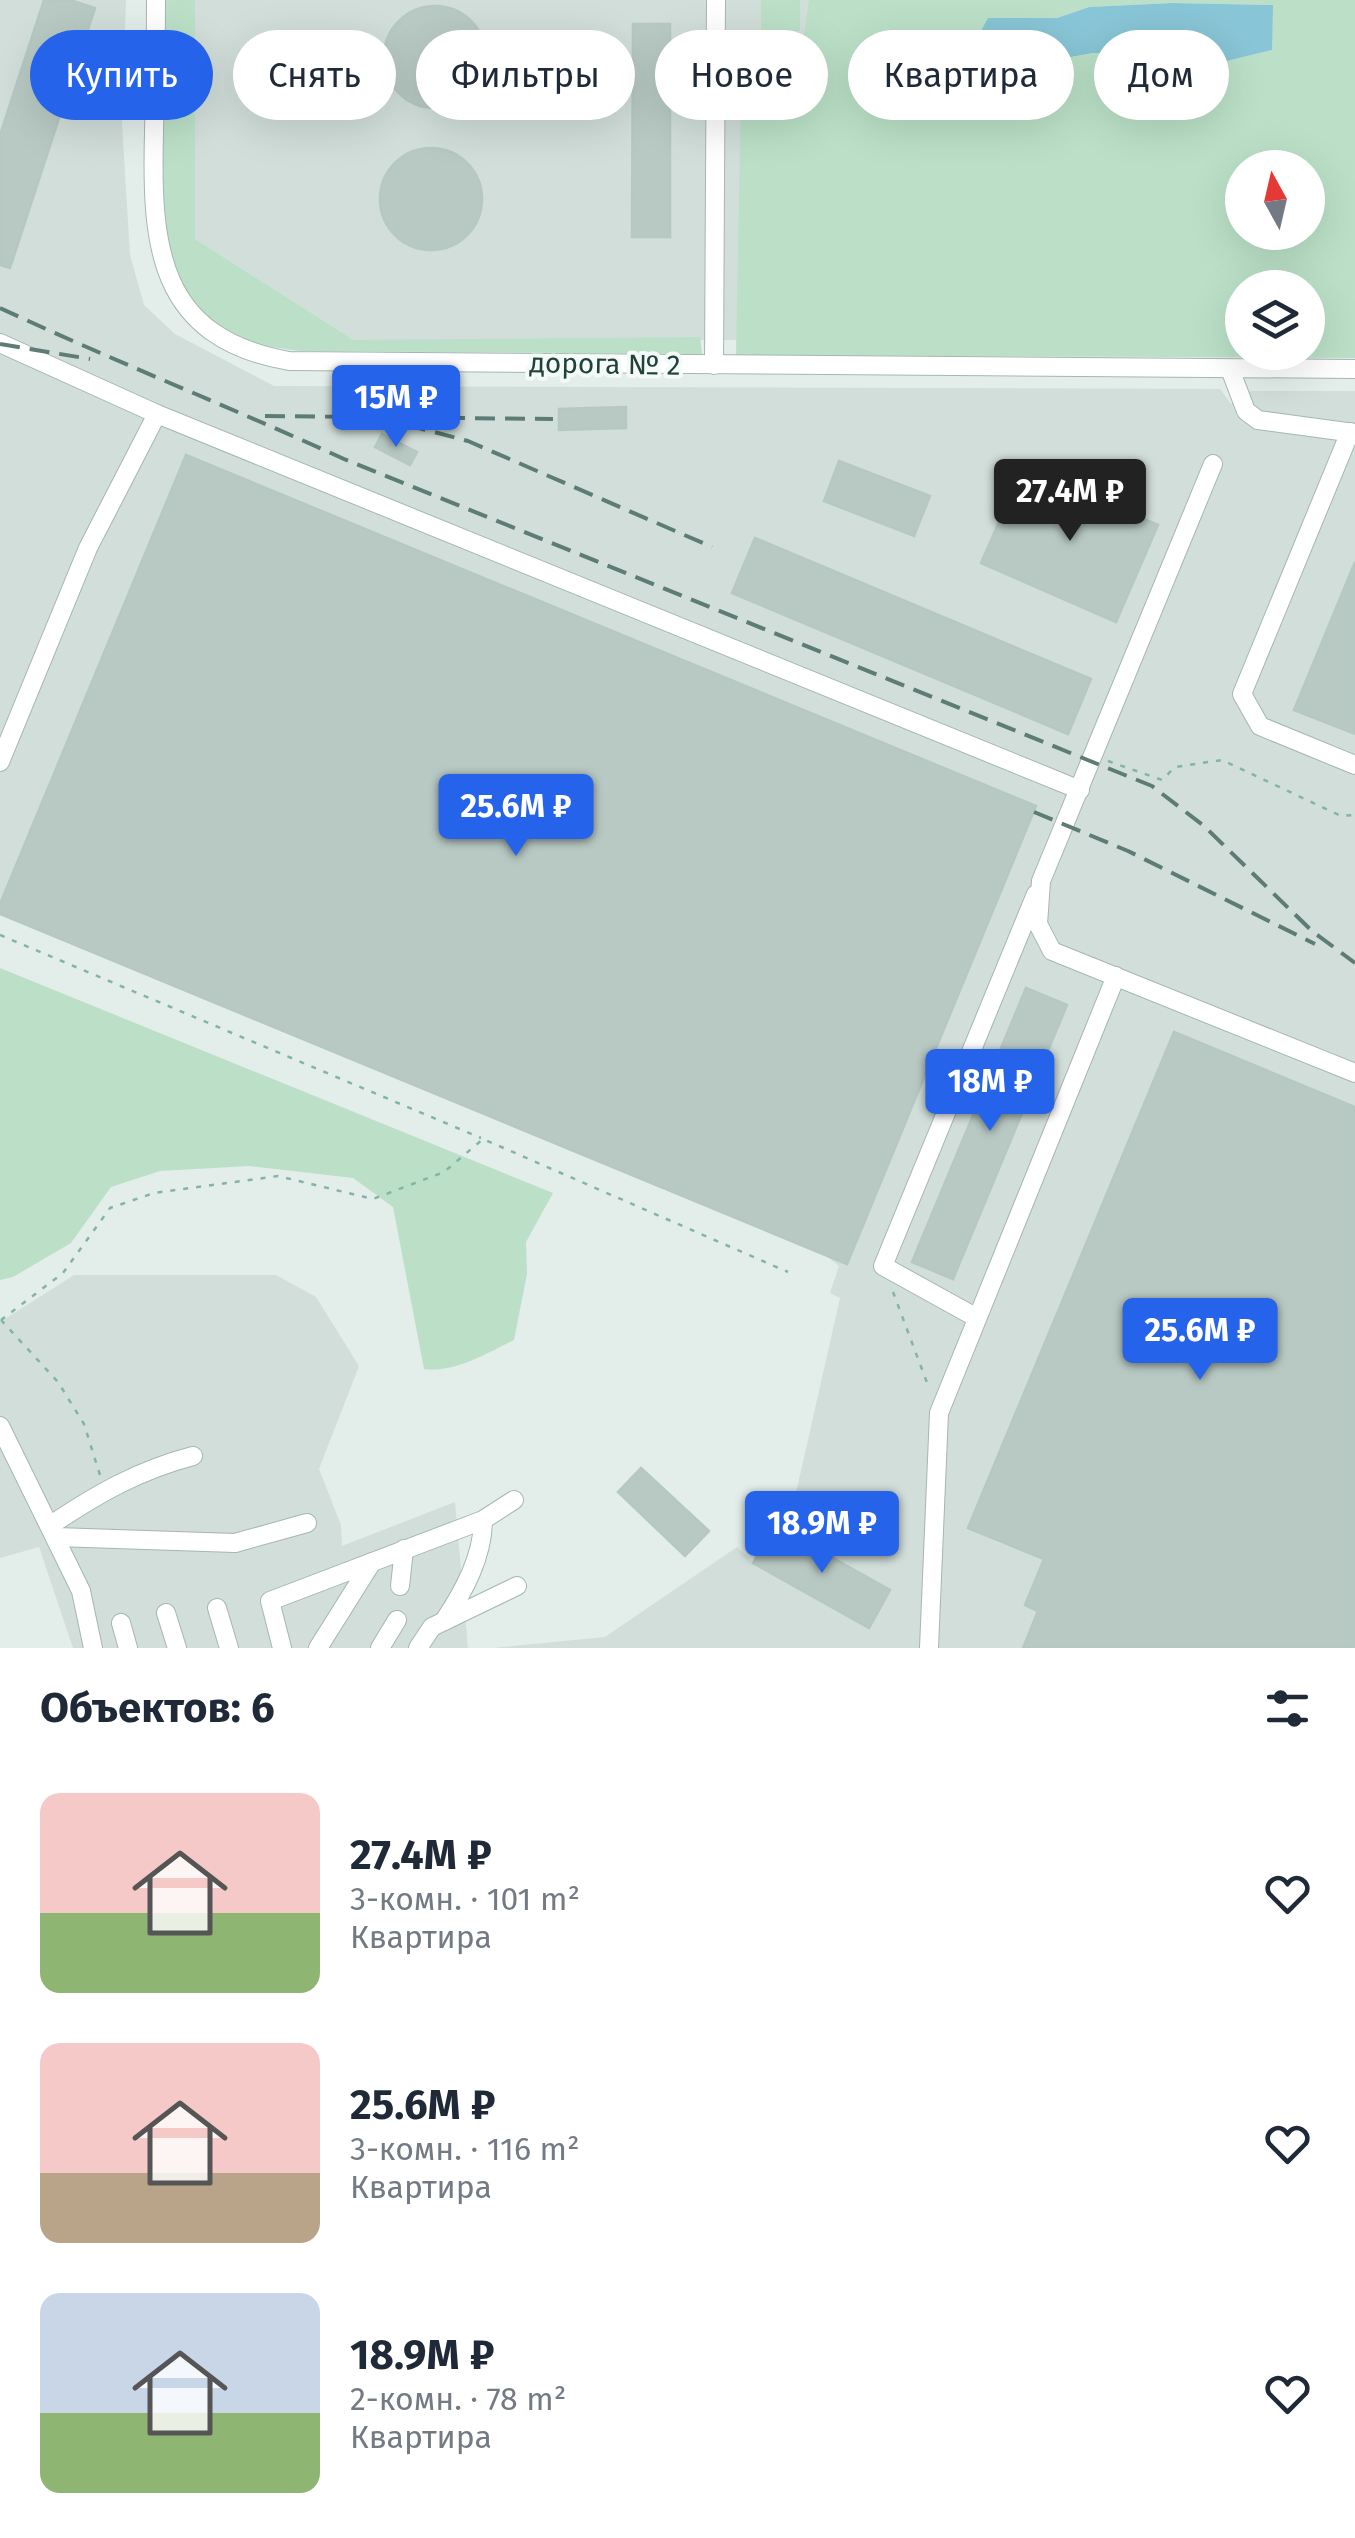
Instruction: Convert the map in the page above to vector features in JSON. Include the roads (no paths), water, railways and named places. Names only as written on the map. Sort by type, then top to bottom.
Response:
[{"type":"street","name":"дорога № 2","points":[[156,0],[154,214],[168,278],[207,330],[256,355],[289,361],[1225,369]]},
{"type":"street","points":[[714,365],[716,0]]},
{"type":"street","points":[[0,344],[157,414],[1080,790]]},
{"type":"street","name":"дорога № 2","points":[[1325,369],[1355,369]]},
{"type":"street","points":[[1230,370],[1246,411],[1258,420],[1352,432],[1242,694],[1260,726],[1355,765]]},
{"type":"street","points":[[0,762],[88,548],[157,414]]},
{"type":"street","points":[[977,1318],[884,1266],[1213,464]]},
{"type":"street","points":[[1041,881],[1038,924],[1052,950],[1355,1073]]},
{"type":"street","points":[[929,1648],[939,1412],[1116,976]]},
{"type":"street","points":[[0,1426],[81,1591],[93,1648]]},
{"type":"street","points":[[54,1531],[105,1489],[156,1466],[193,1456]]},
{"type":"street","points":[[282,1648],[270,1601],[482,1520],[514,1500]]},
{"type":"street","points":[[444,1621],[459,1600],[483,1541],[482,1520]]},
{"type":"street","points":[[54,1531],[235,1543],[307,1523]]},
{"type":"street","points":[[400,1586],[404,1550]]},
{"type":"street","points":[[318,1648],[372,1562]]},
{"type":"street","points":[[418,1648],[432,1627],[517,1586]]},
{"type":"street","points":[[217,1608],[229,1648]]},
{"type":"street","points":[[166,1613],[177,1648]]},
{"type":"street","points":[[380,1648],[397,1620]]},
{"type":"street","points":[[121,1622],[128,1648]]},
{"type":"water","points":[[1172,3],[1273,5],[1272,50],[1229,60],[1229,30],[1094,30],[1094,53],[1074,56],[1074,30],[982,30],[988,18],[1057,18],[1089,7]]},
{"type":"railway","points":[[0,308],[344,459],[1152,786],[1204,826],[1312,931],[1355,963]]},
{"type":"railway","points":[[0,344],[90,359]]},
{"type":"railway","points":[[265,416],[553,419]]},
{"type":"railway","points":[[377,417],[468,441],[712,547]]},
{"type":"railway","points":[[1034,812],[1128,851],[1315,944]]}]
